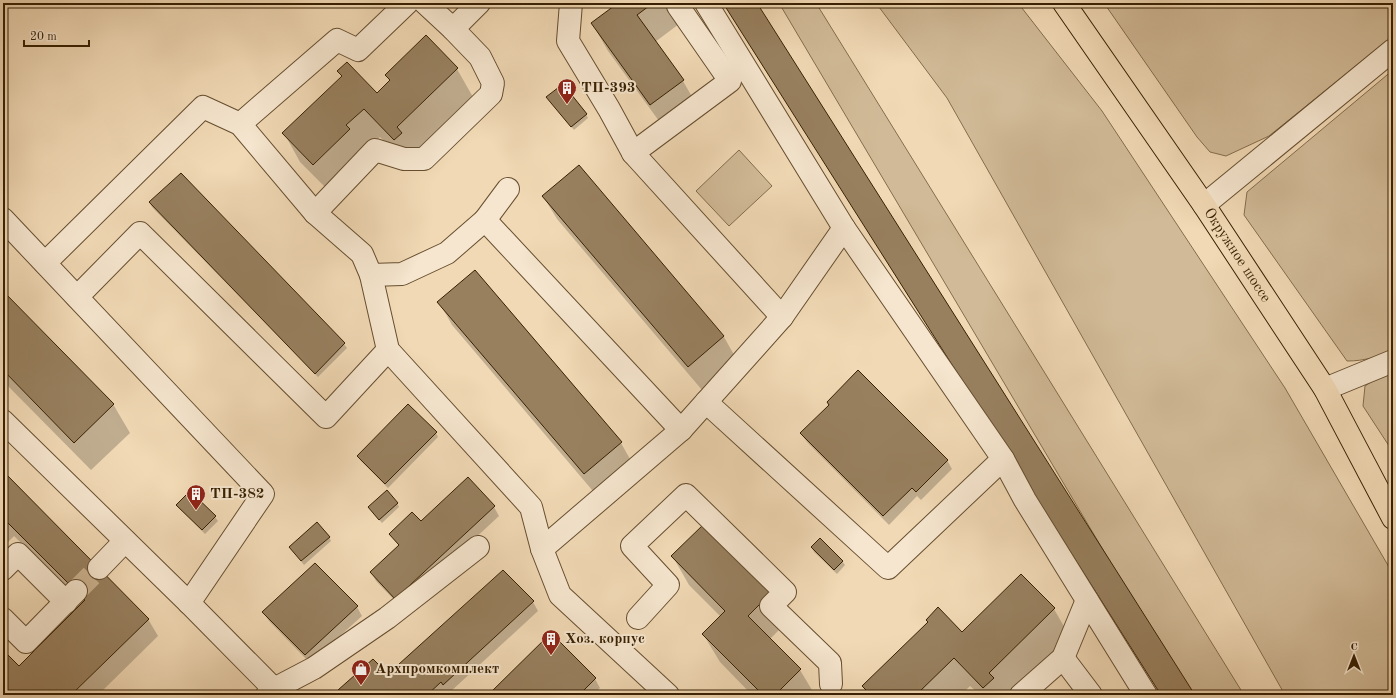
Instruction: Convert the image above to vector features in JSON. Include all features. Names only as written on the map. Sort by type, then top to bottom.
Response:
[{"type":"main road","name":"Окружное шоссе","points":[[1064,3],[1204,205],[1325,389],[1393,518]]},
{"type":"lane","points":[[240,124],[336,40],[358,50],[407,3]]},
{"type":"lane","points":[[315,213],[375,150],[404,159],[424,159],[491,94],[493,83],[480,57],[425,3]]},
{"type":"lane","points":[[453,29],[479,3]]},
{"type":"lane","points":[[571,3],[568,41],[609,109],[633,153],[782,318]]},
{"type":"lane","points":[[633,153],[730,81],[678,6],[681,3]]},
{"type":"lane","points":[[706,3],[844,228],[1003,459],[1025,500],[1146,695]]},
{"type":"lane","points":[[1204,205],[1393,50]]},
{"type":"lane","points":[[45,263],[203,107],[240,124],[315,213],[362,254],[371,275],[388,350],[531,507],[542,549],[560,595],[668,695]]},
{"type":"lane","points":[[371,275],[402,274],[447,252],[485,220],[508,189]]},
{"type":"lane","points":[[3,219],[263,494],[189,603]]},
{"type":"lane","points":[[485,220],[681,430]]},
{"type":"lane","points":[[542,549],[681,430],[782,318],[844,228]]},
{"type":"lane","points":[[77,297],[140,233],[326,417],[388,350]]},
{"type":"lane","points":[[1325,389],[1393,361]]},
{"type":"lane","points":[[706,402],[888,568],[1003,459]]},
{"type":"lane","points":[[3,421],[189,603],[270,692],[314,668],[387,618],[478,547]]},
{"type":"lane","points":[[638,618],[668,585],[632,546],[686,495],[785,592],[771,606],[830,663],[831,691]]},
{"type":"lane","points":[[99,568],[125,541]]},
{"type":"lane","points":[[3,569],[18,554],[71,596],[26,642],[3,619]]},
{"type":"lane","points":[[1021,695],[1063,658],[1087,600]]},
{"type":"lane","points":[[1063,658],[1091,695]]},
{"type":"shaded area","points":[[779,3],[816,3],[1244,695],[1189,695]]},
{"type":"shaded area","points":[[876,3],[1018,3],[1102,111],[1285,388],[1393,574],[1393,695],[1285,695],[947,98]]},
{"type":"shaded area","points":[[1104,3],[1393,3],[1393,36],[1269,136],[1226,156],[1210,152],[1197,137]]},
{"type":"shaded area","points":[[1393,70],[1393,350],[1370,358],[1347,361],[1244,215],[1247,192]]},
{"type":"shaded area","points":[[739,150],[772,186],[729,226],[696,191]]},
{"type":"shaded area","points":[[1393,371],[1393,452],[1363,406],[1365,386],[1380,376]]},
{"type":"building","points":[[451,3],[459,3],[456,8]]},
{"type":"building","points":[[618,3],[653,3],[637,15],[684,80],[650,105],[591,23]]},
{"type":"building","points":[[723,3],[757,3],[1195,695],[1161,695]]},
{"type":"building","points":[[426,35],[458,68],[397,127],[402,133],[394,140],[364,109],[346,125],[350,129],[313,165],[282,133],[342,76],[337,71],[347,62],[377,93],[390,80],[385,75]]},
{"type":"building","name":"ТП-393","points":[[563,84],[587,114],[571,127],[546,97]]},
{"type":"building","points":[[579,165],[724,336],[688,367],[542,196]]},
{"type":"building","points":[[181,173],[345,343],[315,374],[149,202]]},
{"type":"building","points":[[475,270],[622,442],[584,474],[437,302]]},
{"type":"building","points":[[3,291],[114,404],[74,443],[3,370]]},
{"type":"building","points":[[858,370],[948,460],[916,492],[912,488],[883,516],[800,433],[829,405],[827,402]]},
{"type":"building","points":[[408,404],[437,432],[385,484],[357,456]]},
{"type":"building","points":[[3,471],[149,619],[71,695],[3,695],[3,650],[19,666],[85,600],[4,519],[3,520]]},
{"type":"building","points":[[468,477],[495,506],[395,599],[370,572],[399,545],[389,534],[412,512],[421,521]]},
{"type":"building","points":[[387,490],[398,503],[379,520],[368,507]]},
{"type":"building","name":"ТП-382","points":[[190,491],[216,516],[202,530],[176,505]]},
{"type":"building","points":[[317,522],[330,537],[301,561],[289,547]]},
{"type":"building","points":[[705,523],[773,591],[748,616],[801,669],[775,695],[763,695],[702,634],[725,611],[671,556]]},
{"type":"building","points":[[820,538],[843,561],[834,570],[811,547]]},
{"type":"building","points":[[315,563],[358,606],[305,655],[262,612]]},
{"type":"building","points":[[503,570],[534,601],[443,685],[441,682],[427,695],[342,695],[338,690],[373,659],[388,674]]},
{"type":"building","points":[[1021,574],[1055,608],[989,673],[994,678],[983,688],[954,658],[916,695],[871,695],[862,686],[928,622],[926,620],[938,607],[962,632]]},
{"type":"building","name":"Хоз. корпус","points":[[551,633],[596,678],[579,695],[488,695]]},
{"type":"tunnel","points":[[76,591],[99,568]]},
{"type":"place","name":"ТП-393","points":[[567,105]]},
{"type":"place","name":"ТП-382","points":[[196,511]]},
{"type":"place","name":"Хоз. корпус","points":[[551,656]]},
{"type":"place","name":"Архпромкомплект","points":[[361,686]]}]
